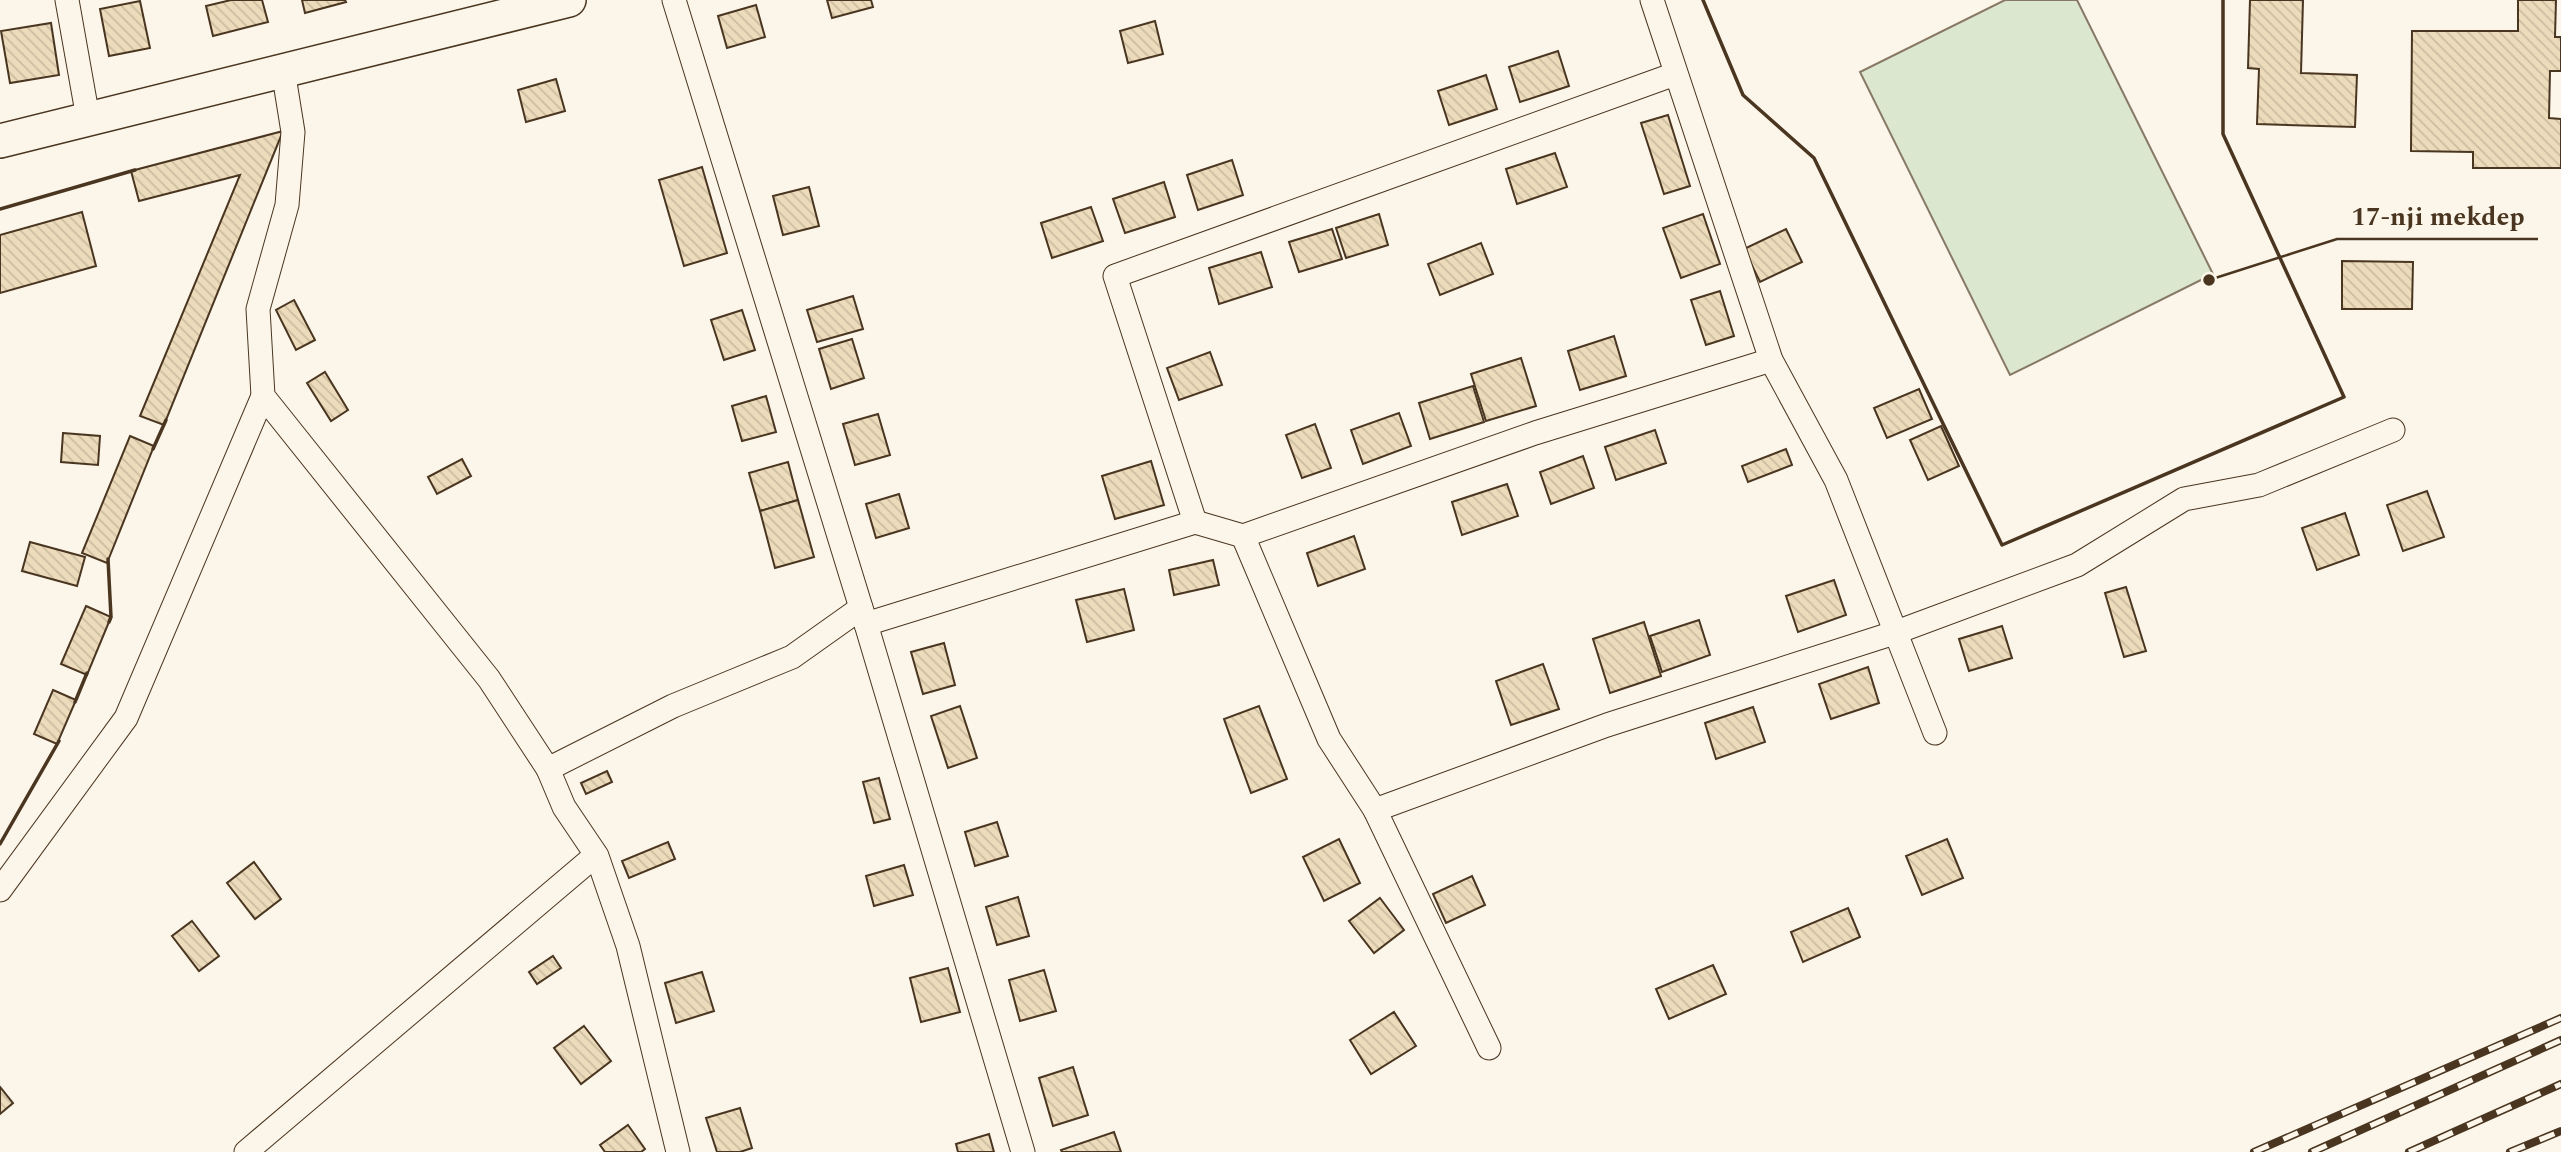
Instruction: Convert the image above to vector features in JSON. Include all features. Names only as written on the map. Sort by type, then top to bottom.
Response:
[{"type":"street","points":[[67,0],[88,118]]},
{"type":"street","points":[[0,141],[569,0]]},
{"type":"street","points":[[674,0],[863,616],[1023,1152]]},
{"type":"street","points":[[1652,0],[1772,360],[1836,480],[1894,633],[1936,733]]},
{"type":"street","points":[[0,890],[127,718],[263,396],[258,309],[287,205],[293,132],[283,70]]},
{"type":"street","points":[[1195,522],[1115,276],[1675,74]]},
{"type":"street","points":[[548,769],[673,706],[792,657],[863,616],[1195,522],[1243,536],[1535,433],[1772,360]]},
{"type":"street","points":[[263,396],[489,679],[548,769],[564,807],[596,855],[628,946],[678,1152]]},
{"type":"street","points":[[1375,810],[1606,725],[1894,633],[2077,565],[2184,499],[2259,485],[2393,430]]},
{"type":"street","points":[[1243,536],[1329,739],[1375,810],[1489,1048]]},
{"type":"street","points":[[246,1152],[596,855]]},
{"type":"green space","points":[[2005,0],[2077,0],[2213,274],[2010,375],[1860,72]]},
{"type":"building","points":[[231,0],[262,0],[268,22],[213,36],[206,6]]},
{"type":"building","points":[[302,0],[345,0],[346,2],[305,13]]},
{"type":"building","points":[[827,0],[871,0],[873,7],[832,18]]},
{"type":"building","points":[[2250,0],[2303,0],[2301,73],[2357,75],[2355,127],[2257,124],[2259,69],[2248,68]]},
{"type":"building","points":[[2518,0],[2556,0],[2555,37],[2561,37],[2561,71],[2550,71],[2549,118],[2561,119],[2561,168],[2473,168],[2473,152],[2411,151],[2412,31],[2518,31]]},
{"type":"building","points":[[140,1],[150,48],[109,56],[100,9]]},
{"type":"building","points":[[756,5],[765,37],[727,48],[718,16]]},
{"type":"building","points":[[1155,21],[1163,54],[1128,63],[1120,31]]},
{"type":"building","points":[[51,23],[59,75],[10,83],[1,31]]},
{"type":"building","points":[[1558,51],[1569,86],[1520,102],[1509,67]]},
{"type":"building","points":[[1486,75],[1497,109],[1449,125],[1438,91]]},
{"type":"building","points":[[556,79],[565,111],[526,122],[518,90]]},
{"type":"building","points":[[1668,115],[1690,186],[1664,194],[1641,123]]},
{"type":"building","points":[[283,131],[164,425],[140,416],[240,175],[139,201],[131,171]]},
{"type":"building","points":[[1555,153],[1567,187],[1517,204],[1506,169]]},
{"type":"building","points":[[1232,160],[1243,195],[1198,210],[1187,175]]},
{"type":"building","points":[[702,167],[727,253],[684,266],[659,180]]},
{"type":"building","points":[[1164,182],[1175,217],[1125,233],[1113,199]]},
{"type":"building","points":[[809,187],[819,226],[783,235],[773,196]]},
{"type":"building","points":[[1091,207],[1103,241],[1052,258],[1041,223]]},
{"type":"building","points":[[82,212],[96,266],[0,293],[0,235]]},
{"type":"building","points":[[1379,214],[1388,245],[1346,258],[1336,228]]},
{"type":"building","points":[[1703,214],[1720,264],[1681,278],[1663,228]]},
{"type":"building","points":[[1332,229],[1342,259],[1299,272],[1289,242]]},
{"type":"building","points":[[1786,229],[1802,262],[1760,282],[1744,249]]},
{"type":"building","points":[[1481,243],[1493,274],[1440,295],[1428,264]]},
{"type":"building","points":[[1261,252],[1272,287],[1219,304],[1209,268]]},
{"type":"building","points":[[2342,261],[2413,262],[2412,309],[2342,309]]},
{"type":"building","points":[[1720,291],[1734,336],[1706,345],[1691,300]]},
{"type":"building","points":[[853,296],[863,329],[817,342],[807,310]]},
{"type":"building","points":[[294,300],[315,340],[296,350],[276,310]]},
{"type":"building","points":[[742,310],[755,350],[724,360],[711,320]]},
{"type":"building","points":[[1614,336],[1626,376],[1580,390],[1568,351]]},
{"type":"building","points":[[852,339],[864,378],[831,389],[819,349]]},
{"type":"building","points":[[1210,352],[1222,385],[1179,400],[1167,368]]},
{"type":"building","points":[[1521,358],[1536,406],[1486,421],[1471,374]]},
{"type":"building","points":[[325,372],[348,410],[331,421],[307,383]]},
{"type":"building","points":[[1473,386],[1484,422],[1430,439],[1419,403]]},
{"type":"building","points":[[1919,389],[1932,419],[1887,438],[1874,408]]},
{"type":"building","points":[[766,396],[776,432],[742,441],[732,406]]},
{"type":"building","points":[[1399,413],[1411,446],[1363,464],[1351,430]]},
{"type":"building","points":[[878,414],[890,455],[855,465],[843,424]]},
{"type":"building","points":[[1315,424],[1331,468],[1302,478],[1286,435]]},
{"type":"building","points":[[1941,426],[1959,466],[1928,480],[1910,440]]},
{"type":"building","points":[[1655,430],[1666,463],[1616,480],[1605,447]]},
{"type":"building","points":[[63,433],[100,436],[98,465],[61,462]]},
{"type":"building","points":[[130,436],[154,446],[107,563],[82,553]]},
{"type":"building","points":[[1786,449],[1792,465],[1748,482],[1742,466]]},
{"type":"building","points":[[1583,456],[1594,488],[1551,504],[1540,472]]},
{"type":"building","points":[[462,459],[471,476],[437,494],[428,477]]},
{"type":"building","points":[[1151,461],[1164,505],[1115,519],[1102,476]]},
{"type":"building","points":[[788,462],[798,500],[760,511],[749,473]]},
{"type":"building","points":[[1507,484],[1518,516],[1462,535],[1452,502]]},
{"type":"building","points":[[2427,491],[2444,537],[2403,551],[2387,505]]},
{"type":"building","points":[[899,494],[909,528],[876,538],[866,504]]},
{"type":"building","points":[[798,500],[814,557],[775,568],[760,511]]},
{"type":"building","points":[[2345,513],[2359,555],[2317,570],[2302,528]]},
{"type":"building","points":[[1354,536],[1365,569],[1318,586],[1307,553]]},
{"type":"building","points":[[30,542],[85,557],[77,586],[22,571]]},
{"type":"building","points":[[1213,560],[1219,585],[1174,595],[1169,570]]},
{"type":"building","points":[[1834,580],[1846,615],[1798,632],[1786,596]]},
{"type":"building","points":[[2126,587],[2146,651],[2124,657],[2105,593]]},
{"type":"building","points":[[1124,589],[1134,630],[1087,642],[1076,600]]},
{"type":"building","points":[[86,606],[111,617],[87,675],[61,664]]},
{"type":"building","points":[[1699,620],[1710,655],[1662,672],[1650,636]]},
{"type":"building","points":[[1644,622],[1661,676],[1610,693],[1593,639]]},
{"type":"building","points":[[2002,626],[2012,658],[1969,671],[1959,639]]},
{"type":"building","points":[[944,643],[955,685],[923,694],[911,652]]},
{"type":"building","points":[[1543,664],[1559,709],[1511,725],[1496,681]]},
{"type":"building","points":[[1868,667],[1879,703],[1831,719],[1819,684]]},
{"type":"building","points":[[53,690],[76,700],[57,744],[34,734]]},
{"type":"building","points":[[960,706],[977,758],[948,768],[931,716]]},
{"type":"building","points":[[1259,706],[1287,779],[1251,793],[1224,719]]},
{"type":"building","points":[[1753,707],[1765,742],[1716,759],[1705,723]]},
{"type":"building","points":[[607,771],[612,782],[586,794],[581,783]]},
{"type":"building","points":[[879,778],[890,819],[874,823],[863,782]]},
{"type":"building","points":[[997,822],[1008,856],[975,866],[965,832]]},
{"type":"building","points":[[1339,839],[1360,883],[1324,901],[1303,857]]},
{"type":"building","points":[[1947,839],[1963,878],[1922,895],[1906,856]]},
{"type":"building","points":[[668,842],[675,859],[629,878],[622,861]]},
{"type":"building","points":[[254,862],[281,899],[255,919],[227,883]]},
{"type":"building","points":[[904,865],[913,895],[874,906],[866,876]]},
{"type":"building","points":[[1472,876],[1485,905],[1446,923],[1433,894]]},
{"type":"building","points":[[1018,897],[1029,936],[997,945],[986,907]]},
{"type":"building","points":[[1380,898],[1404,930],[1374,953],[1349,921]]},
{"type":"building","points":[[1848,908],[1860,937],[1803,962],[1791,932]]},
{"type":"building","points":[[192,921],[219,956],[199,971],[172,936]]},
{"type":"building","points":[[553,956],[561,968],[537,984],[529,972]]},
{"type":"building","points":[[1713,965],[1726,994],[1669,1019],[1656,989]]},
{"type":"building","points":[[948,968],[960,1012],[921,1022],[910,978]]},
{"type":"building","points":[[1044,970],[1056,1011],[1020,1021],[1009,980]]},
{"type":"building","points":[[702,972],[714,1011],[676,1023],[665,983]]},
{"type":"building","points":[[1394,1012],[1416,1046],[1371,1074],[1350,1040]]},
{"type":"building","points":[[584,1026],[611,1061],[581,1084],[554,1048]]},
{"type":"building","points":[[1073,1067],[1088,1115],[1053,1126],[1039,1078]]},
{"type":"building","points":[[0,1087],[13,1103],[0,1114]]},
{"type":"building","points":[[740,1108],[752,1148],[740,1152],[717,1152],[706,1118]]},
{"type":"building","points":[[628,1125],[645,1149],[641,1152],[605,1152],[600,1145]]},
{"type":"building","points":[[1114,1132],[1121,1152],[1061,1150]]},
{"type":"building","points":[[989,1134],[994,1152],[958,1152],[956,1144]]},
{"type":"railway","points":[[2254,1152],[2561,1018]]},
{"type":"railway","points":[[2312,1152],[2561,1040]]},
{"type":"railway","points":[[2409,1152],[2561,1084]]},
{"type":"railway","points":[[2510,1152],[2561,1131]]},
{"type":"wall","points":[[1703,0],[1743,95],[1814,158],[2002,545],[2344,397],[2223,134],[2223,0]]},
{"type":"wall","points":[[0,209],[135,170]]},
{"type":"wall","points":[[153,449],[166,420]]},
{"type":"wall","points":[[108,559],[109,622]]},
{"type":"wall","points":[[75,702],[87,673]]},
{"type":"wall","points":[[0,844],[59,741]]},
{"type":"place","name":"17-nji mekdep","points":[[2209,280]]}]
